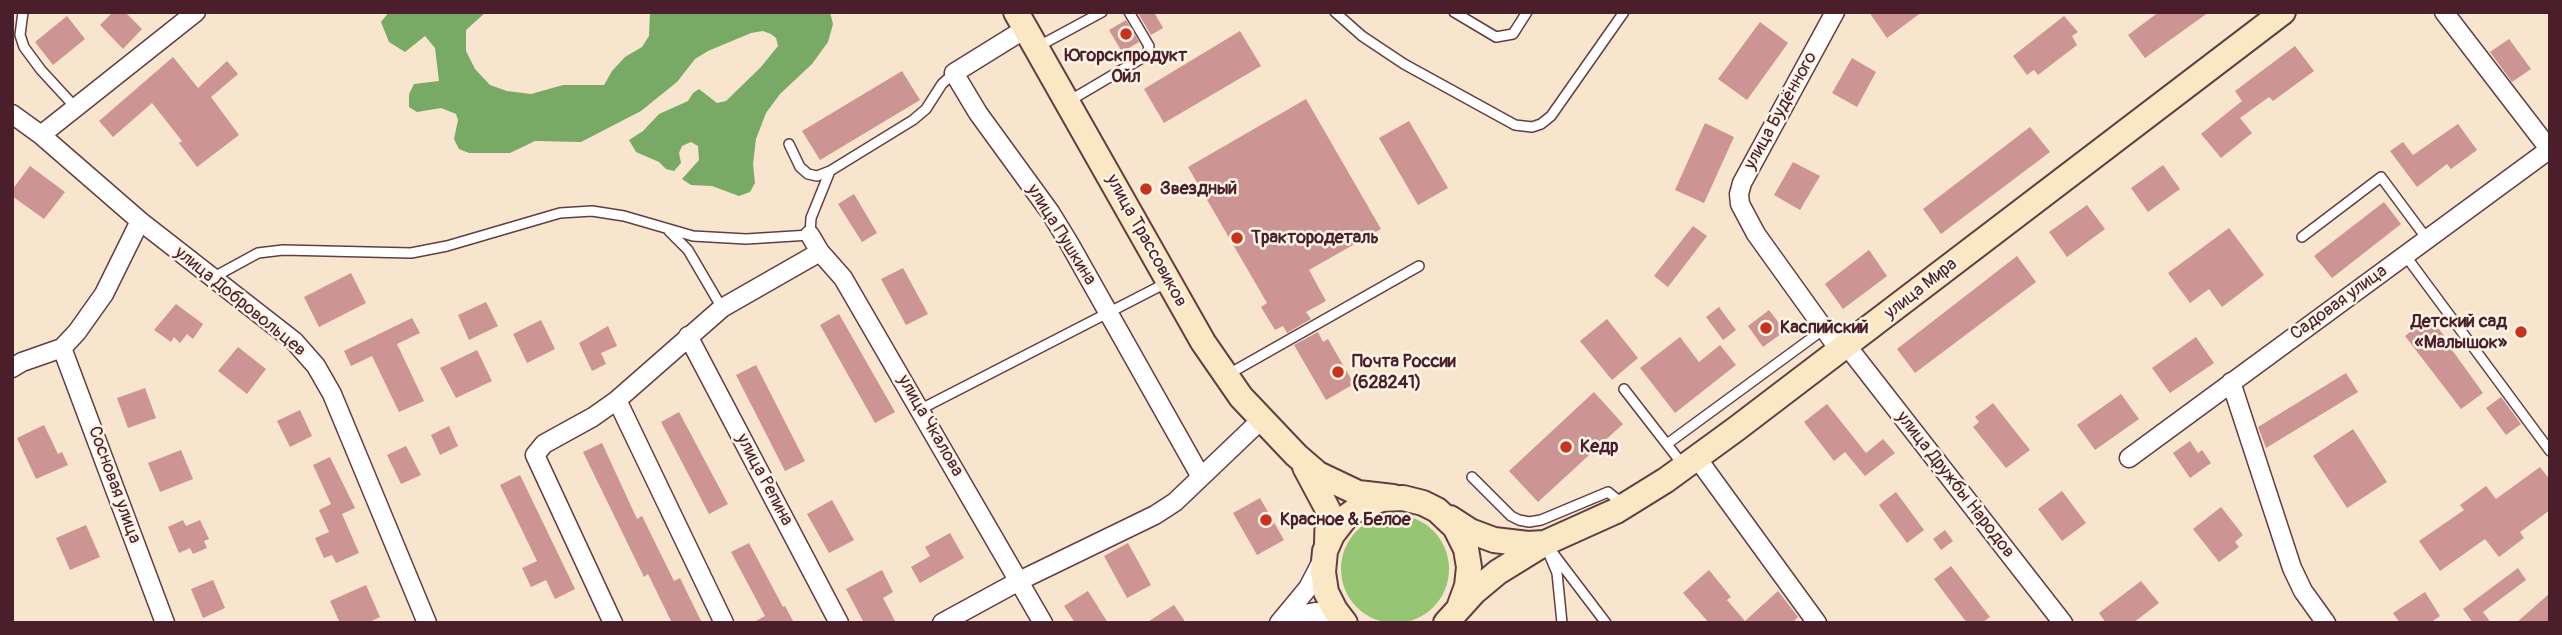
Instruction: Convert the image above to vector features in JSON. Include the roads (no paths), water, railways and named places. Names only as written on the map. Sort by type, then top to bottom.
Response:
[{"type":"main road","name":"улица Мира","points":[[1452,616],[1487,580],[1545,543],[1625,506],[1691,462],[2283,12]]},
{"type":"main road","name":"улица Трассовиков","points":[[1026,30],[1168,282],[1225,376],[1296,455]]},
{"type":"main road","points":[[1296,455],[1328,480],[1348,489],[1367,495],[1419,501],[1470,531],[1494,540],[1545,543]]},
{"type":"main road","points":[[1296,455],[1318,488],[1328,510],[1324,585],[1331,604],[1344,622]]},
{"type":"main road","points":[[1326,548],[1338,525],[1355,510],[1376,500],[1393,497]]},
{"type":"main road","points":[[1437,510],[1455,527],[1467,555],[1468,580],[1452,616]]},
{"type":"street","points":[[41,135],[196,12]]},
{"type":"street","name":"улица Будённого","points":[[1835,12],[1742,183],[1739,194],[1745,216],[1756,234],[1824,329],[1843,349]]},
{"type":"street","points":[[2444,12],[2550,150]]},
{"type":"street","points":[[954,73],[1026,30]]},
{"type":"street","name":"улица Пушкина","points":[[954,73],[978,113],[1050,212],[1201,477]]},
{"type":"street","name":"улица Добровольцев","points":[[12,114],[41,135],[140,221],[294,341],[316,366],[332,394],[427,623]]},
{"type":"street","name":"Садовая улица","points":[[2129,458],[2550,150]]},
{"type":"street","points":[[12,368],[62,348],[77,332],[104,294],[140,221]]},
{"type":"street","name":"улица Чкалова","points":[[810,236],[820,253],[844,278],[1043,623]]},
{"type":"street","points":[[613,623],[536,455],[544,444],[593,417],[617,400],[722,308],[820,253]]},
{"type":"street","name":"улица Репина","points":[[688,336],[839,623]]},
{"type":"street","name":"Сосновая улица","points":[[62,348],[165,623]]},
{"type":"street","name":"улица Дружбы Народов","points":[[1843,349],[2063,623]]},
{"type":"street","points":[[2231,382],[2292,568],[2303,591],[2326,623]]},
{"type":"street","points":[[617,400],[724,623]]},
{"type":"street","points":[[942,623],[1155,515],[1175,502],[1262,419]]},
{"type":"street","points":[[1691,462],[1817,623]]},
{"type":"street","points":[[1280,623],[1315,577],[1326,548]]},
{"type":"street","points":[[1280,623],[1293,616],[1315,612],[1325,613],[1344,622]]},
{"type":"lane","points":[[23,12],[20,35],[24,47],[76,108]]},
{"type":"lane","points":[[1026,30],[1102,12]]},
{"type":"lane","points":[[1067,102],[1147,55],[1149,46],[1129,12]]},
{"type":"lane","points":[[1335,12],[1362,36],[1404,64],[1515,125],[1532,127],[1551,116],[1624,12]]},
{"type":"lane","points":[[1454,12],[1496,37],[1513,34],[1527,12]]},
{"type":"lane","points":[[789,144],[800,167],[808,174],[817,176],[830,171],[913,120],[926,109],[954,73]]},
{"type":"lane","points":[[214,277],[258,253],[283,250],[411,253],[447,246],[559,213],[592,211],[624,216],[693,236],[746,239],[810,236],[811,218],[830,171]]},
{"type":"lane","points":[[2302,237],[2381,177],[2427,239]]},
{"type":"lane","points":[[668,230],[688,250],[722,308]]},
{"type":"lane","points":[[2405,255],[2550,451]]},
{"type":"lane","points":[[1225,376],[1419,266]]},
{"type":"lane","points":[[921,409],[1168,282]]},
{"type":"lane","points":[[1667,444],[1824,329]]},
{"type":"lane","points":[[1623,389],[1667,444],[1691,462]]},
{"type":"lane","points":[[1472,477],[1511,516],[1529,522],[1541,520],[1608,492],[1625,506]]},
{"type":"lane","points":[[1545,543],[1557,573],[1562,623]]},
{"type":"lane","points":[[1545,543],[1606,623]]},
{"type":"place","name":"Югорскпродукт Ойл","points":[[1126,34]]},
{"type":"place","name":"Звездный","points":[[1146,189]]},
{"type":"place","name":"Трактородеталь","points":[[1237,238]]},
{"type":"place","name":"Каспийский","points":[[1766,328]]},
{"type":"place","name":"Детский сад «Малышок»","points":[[2521,332]]},
{"type":"place","name":"Почта России (628241)","points":[[1338,372]]},
{"type":"place","name":"Кедр","points":[[1566,447]]},
{"type":"place","name":"Красное & Белое","points":[[1266,520]]}]
